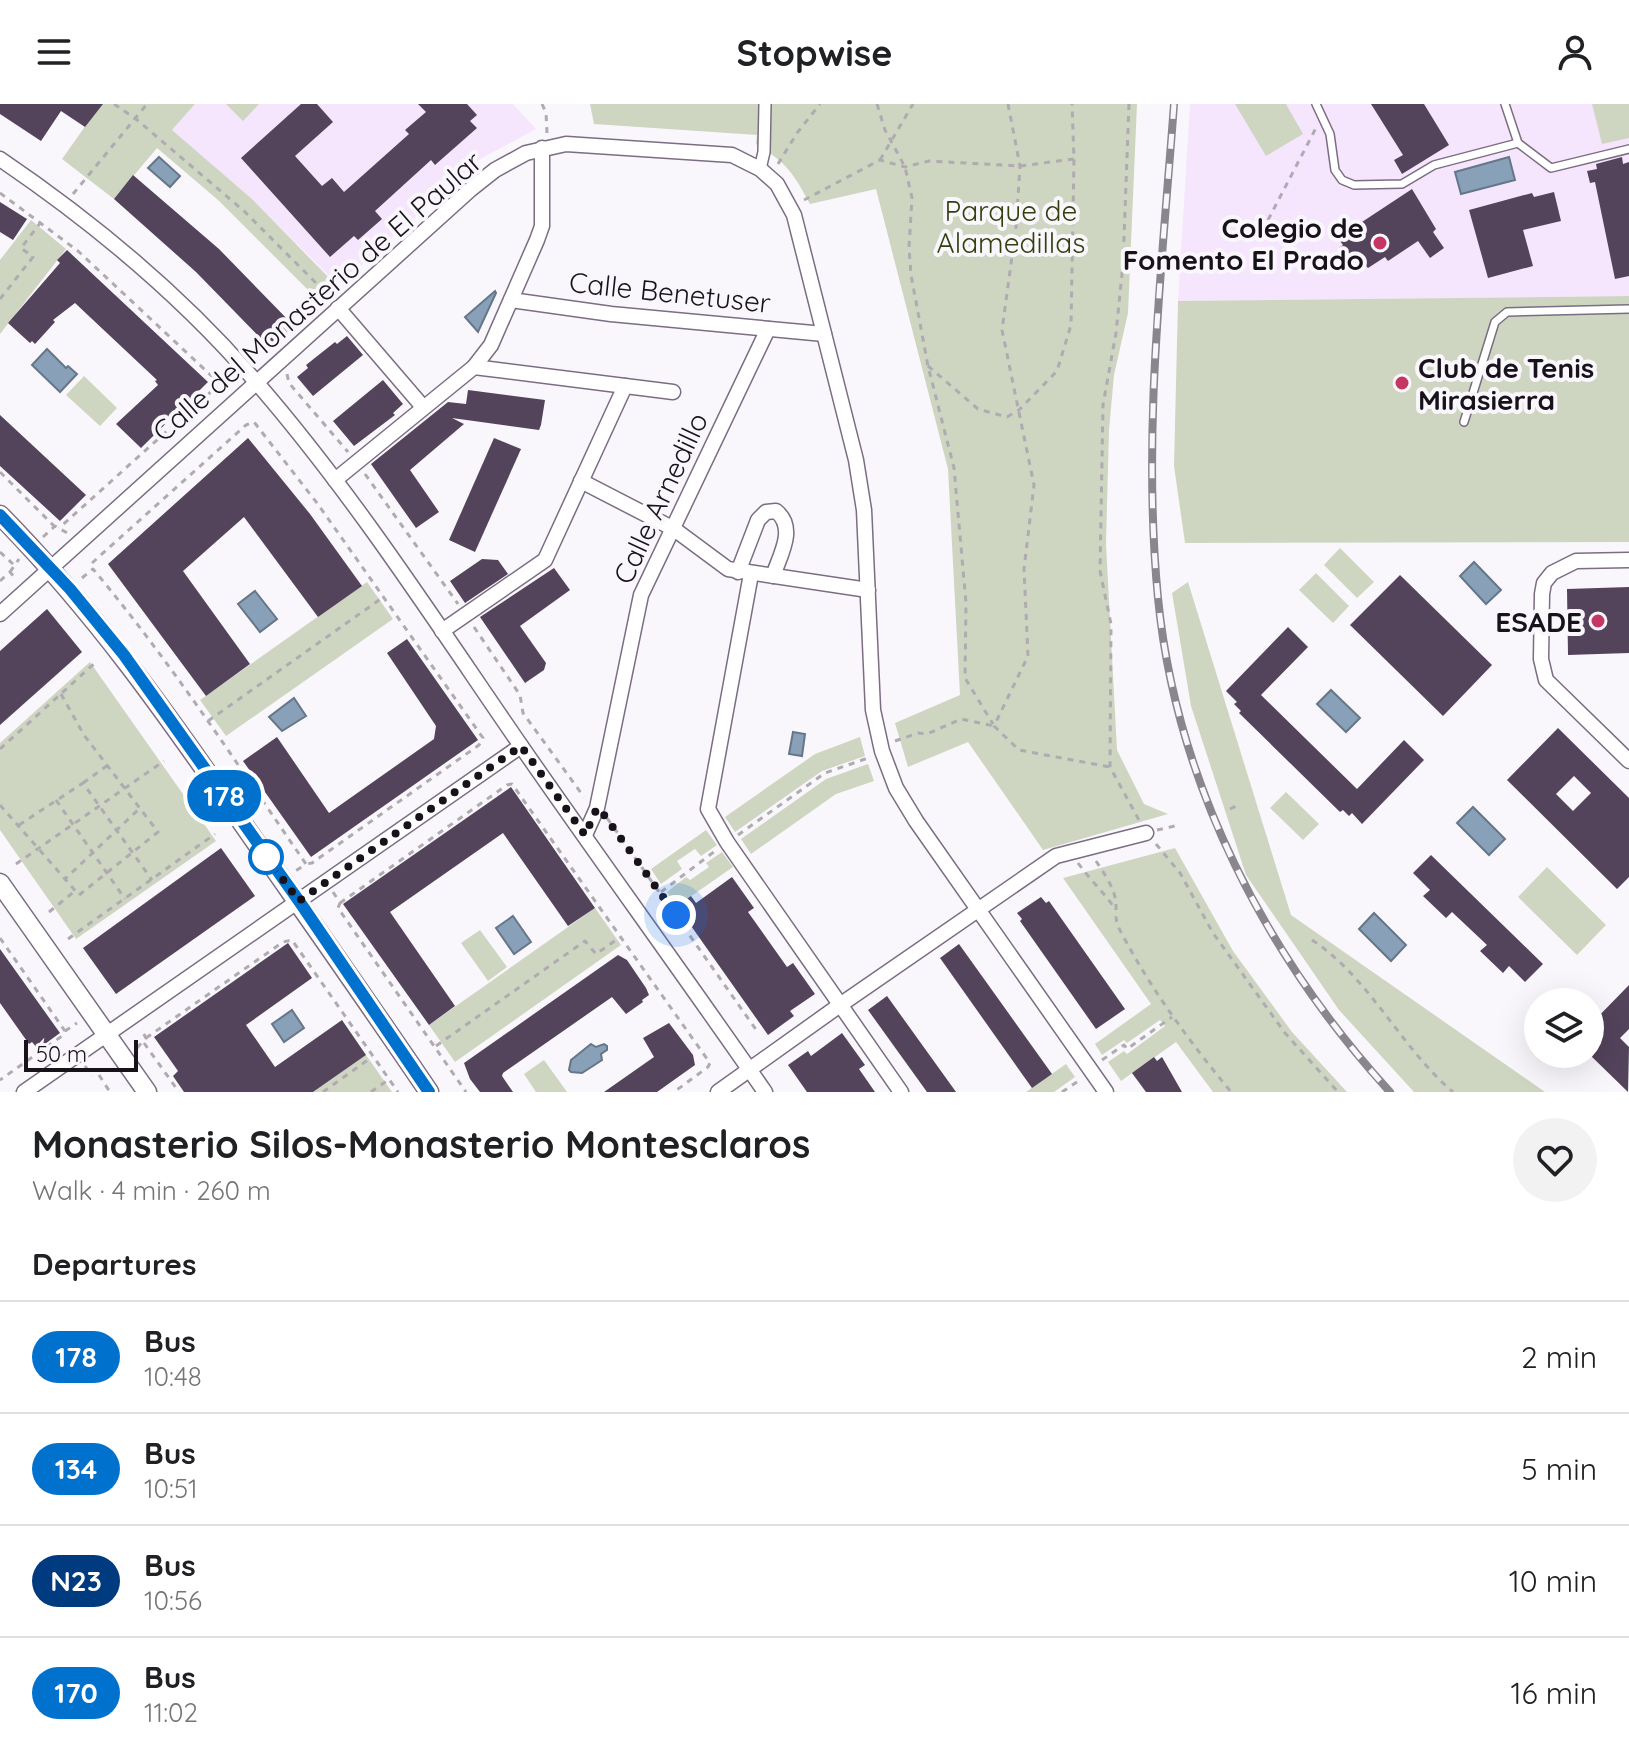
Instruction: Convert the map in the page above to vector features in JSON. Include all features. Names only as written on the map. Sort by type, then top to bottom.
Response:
[{"type":"street","points":[[760,169],[764,152],[765,104]]},
{"type":"street","name":"Calle del Monasterio de El Paular","points":[[0,614],[495,170],[526,153],[566,144],[715,152],[742,159],[777,184],[794,215],[856,460],[864,510],[873,710],[882,751],[896,788],[1106,1092]]},
{"type":"street","points":[[335,480],[474,367],[491,345],[542,226],[542,148]]},
{"type":"street","points":[[0,159],[48,192],[132,260],[256,382],[335,480],[765,1092]]},
{"type":"street","name":"Calle Benetuser","points":[[511,300],[611,314],[824,334]]},
{"type":"street","points":[[338,308],[423,407]]},
{"type":"street","name":"Calle Arnedillo","points":[[585,835],[597,808],[641,595],[768,329]]},
{"type":"street","points":[[474,367],[673,392]]},
{"type":"street","points":[[442,631],[545,560],[625,386]]},
{"type":"street","points":[[581,481],[674,529],[728,569],[868,590]]},
{"type":"street","points":[[773,576],[788,530],[785,519],[776,511],[766,512],[758,520],[744,573],[708,809],[727,842],[901,1092]]},
{"type":"street","points":[[0,515],[50,567],[124,655],[299,901],[429,1092]]},
{"type":"street","points":[[1629,560],[1576,561],[1552,573],[1544,583],[1542,594],[1541,659],[1546,680],[1629,761]]},
{"type":"street","points":[[24,1092],[521,746]]},
{"type":"street","points":[[718,1092],[1056,856],[1146,833]]},
{"type":"street","points":[[0,883],[147,1092]]},
{"type":"lane","points":[[1316,104],[1330,134],[1335,170],[1342,180],[1354,185],[1402,184],[1434,165],[1518,143]]},
{"type":"lane","points":[[1505,104],[1518,143],[1551,168],[1629,149]]},
{"type":"lane","points":[[1464,422],[1495,322],[1507,312],[1629,309]]},
{"type":"path","points":[[114,104],[244,211],[338,308]]},
{"type":"path","points":[[82,182],[147,104]]},
{"type":"path","points":[[542,104],[548,127],[542,148]]},
{"type":"path","points":[[778,164],[820,104]]},
{"type":"path","points":[[877,104],[905,167],[912,198],[911,275],[928,366],[954,468],[966,603],[965,678],[994,726],[1019,750],[1110,767]]},
{"type":"path","points":[[804,200],[880,160],[913,104]]},
{"type":"path","points":[[994,726],[1028,656],[1024,569],[1034,485],[1002,330],[1016,227],[1020,166],[1008,104]]},
{"type":"path","points":[[928,366],[978,409],[1007,417],[1019,410],[1057,371],[1071,325],[1072,104]]},
{"type":"path","points":[[1129,104],[1123,264],[1116,333],[1103,405],[1100,571],[1111,624],[1110,767],[1146,833],[1180,873],[1213,933],[1285,1033],[1338,1092]]},
{"type":"path","points":[[1268,220],[1322,115]]},
{"type":"path","points":[[880,160],[905,167],[929,161],[1020,166],[1074,159]]},
{"type":"path","points":[[0,193],[78,251],[217,381],[214,389],[57,527],[0,472]]},
{"type":"path","points":[[0,299],[33,257],[21,248],[41,222]]},
{"type":"path","points":[[287,373],[289,383],[357,462],[466,614],[520,695],[523,713],[579,794],[597,808],[757,1031]]},
{"type":"path","points":[[92,563],[246,425],[254,422],[317,503],[483,738],[479,745],[312,863],[291,874]]},
{"type":"path","points":[[0,552],[13,564]]},
{"type":"path","points":[[78,582],[93,569],[122,603],[306,864]]},
{"type":"path","points":[[0,581],[10,572],[19,582]]},
{"type":"path","points":[[208,721],[382,598]]},
{"type":"path","points":[[0,749],[96,662]]},
{"type":"path","points":[[0,805],[79,895],[158,832],[84,735],[61,694]]},
{"type":"path","points":[[895,741],[918,733],[927,734],[961,719],[994,726]]},
{"type":"path","points":[[738,834],[825,773],[868,758]]},
{"type":"path","points":[[16,864],[164,761]]},
{"type":"path","points":[[18,825],[108,765]]},
{"type":"path","points":[[83,783],[152,880]]},
{"type":"path","points":[[331,913],[340,903],[512,784],[710,1063],[674,1092]]},
{"type":"path","points":[[56,800],[125,899]]},
{"type":"path","points":[[1230,809],[1240,804]]},
{"type":"path","points":[[65,879],[140,808]]},
{"type":"path","points":[[1146,833],[1179,825]]},
{"type":"path","points":[[68,939],[215,834]]},
{"type":"path","points":[[660,892],[719,848]]},
{"type":"path","points":[[1087,848],[1106,876],[1117,904],[1114,916],[1121,931],[1172,1017],[1231,1092]]},
{"type":"path","points":[[1072,852],[1093,885],[1104,893],[1115,909]]},
{"type":"path","points":[[49,912],[75,891]]},
{"type":"path","points":[[338,908],[466,1092]]},
{"type":"path","points":[[278,936],[283,942]]},
{"type":"path","points":[[0,938],[65,1031]]},
{"type":"path","points":[[435,1047],[585,941],[596,954],[619,938]]},
{"type":"path","points":[[134,1050],[283,942],[292,940],[398,1092]]},
{"type":"path","points":[[1312,940],[1353,977],[1431,1073],[1453,1092]]},
{"type":"path","points":[[1102,1060],[1124,1045],[1127,1049],[1172,1017]]},
{"type":"path","points":[[0,1080],[77,1023]]},
{"type":"path","points":[[137,1024],[179,1092]]},
{"type":"path","points":[[323,1092],[373,1056]]},
{"type":"path","points":[[99,1075],[110,1092]]},
{"type":"path","points":[[371,1092],[389,1080]]},
{"type":"path","points":[[1062,1092],[1080,1080]]},
{"type":"shaded area","points":[[195,104],[513,104],[536,129],[480,159],[347,278],[342,271],[333,280],[252,199],[172,130]]},
{"type":"shaded area","name":"Colegio de Fomento El Prado","points":[[1190,104],[1629,104],[1629,296],[1178,301]]},
{"type":"green space","points":[[101,104],[195,104],[172,130],[252,199],[337,286],[320,302],[218,200],[157,148],[114,199],[62,159]]},
{"type":"green space","points":[[226,104],[259,104],[243,121]]},
{"type":"green space","name":"Parque de Alamedillas","points":[[590,104],[1137,104],[1128,313],[1114,375],[1106,544],[1117,750],[1144,804],[1168,814],[1043,850],[968,742],[908,767],[895,723],[960,695],[948,469],[876,189],[810,204],[788,170],[756,144],[757,135],[594,124]]},
{"type":"green space","points":[[1235,104],[1286,104],[1303,134],[1266,156]]},
{"type":"green space","points":[[1592,104],[1629,104],[1629,138],[1602,144]]},
{"type":"green space","points":[[31,220],[66,249],[0,334],[0,260]]},
{"type":"green space","name":"Club de Tenis Mirasierra","points":[[1629,296],[1629,542],[1185,543],[1174,466],[1178,301]]},
{"type":"green space","points":[[84,376],[117,408],[100,426],[66,395]]},
{"type":"green space","points":[[1340,548],[1374,582],[1357,598],[1324,565]]},
{"type":"green space","points":[[1316,573],[1349,606],[1333,623],[1299,590]]},
{"type":"green space","points":[[367,582],[393,619],[226,736],[200,700]]},
{"type":"green space","points":[[1188,582],[1291,915],[1545,1092],[1414,1092],[1339,1010],[1246,875],[1191,706],[1172,593]]},
{"type":"green space","points":[[90,662],[216,841],[76,939],[0,830],[0,743]]},
{"type":"green space","points":[[860,737],[865,756],[822,771],[735,832],[725,817],[815,754]]},
{"type":"green space","points":[[868,764],[874,781],[836,794],[751,854],[741,839],[826,779]]},
{"type":"green space","points":[[1286,792],[1319,824],[1303,840],[1270,808]]},
{"type":"green space","points":[[706,830],[717,845],[701,856],[695,849],[677,861],[682,869],[661,884],[651,869]]},
{"type":"green space","points":[[1175,848],[1233,951],[1292,1032],[1347,1092],[1213,1092],[1176,1042],[1121,1081],[1108,1062],[1124,1051],[1127,1054],[1165,1026],[1160,1020],[1127,1043],[1124,1040],[1102,1055],[1095,1044],[1151,1004],[1063,878]]},
{"type":"green space","points":[[722,852],[733,867],[677,906],[667,892],[686,877],[690,880],[709,867],[706,863]]},
{"type":"green space","points":[[1547,867],[1606,925],[1577,955],[1518,897]]},
{"type":"green space","points":[[595,908],[621,945],[455,1062],[429,1025]]},
{"type":"green space","points":[[480,930],[507,967],[488,981],[461,943]]},
{"type":"green space","points":[[366,1055],[392,1092],[313,1092]]},
{"type":"green space","points":[[544,1060],[567,1092],[536,1092],[524,1074]]},
{"type":"green space","points":[[1066,1064],[1075,1077],[1054,1092],[1026,1092]]},
{"type":"water","points":[[159,157],[180,176],[170,187],[148,168]]},
{"type":"water","points":[[1509,157],[1515,180],[1461,194],[1455,172]]},
{"type":"water","points":[[496,293],[478,332],[465,317]]},
{"type":"water","points":[[47,349],[66,368],[68,366],[77,374],[60,392],[32,365]]},
{"type":"water","points":[[1474,562],[1501,590],[1486,604],[1460,576]]},
{"type":"water","points":[[255,591],[277,619],[260,632],[238,604]]},
{"type":"water","points":[[1331,690],[1360,718],[1346,732],[1317,704]]},
{"type":"water","points":[[294,698],[306,716],[282,731],[269,717]]},
{"type":"water","points":[[793,732],[805,734],[802,756],[789,754]]},
{"type":"water","points":[[1473,807],[1505,839],[1489,855],[1457,823]]},
{"type":"water","points":[[1374,913],[1406,945],[1391,961],[1359,929]]},
{"type":"water","points":[[513,916],[531,942],[514,954],[496,928]]},
{"type":"water","points":[[292,1010],[304,1028],[284,1042],[272,1024]]},
{"type":"water","points":[[591,1044],[607,1046],[601,1054],[602,1060],[582,1073],[571,1072],[571,1060]]},
{"type":"building","points":[[0,104],[103,104],[85,127],[61,111],[41,141],[0,114]]},
{"type":"building","points":[[301,104],[317,104],[333,122],[295,156],[322,186],[332,178],[344,192],[409,134],[405,130],[426,112],[418,104],[467,104],[477,115],[470,121],[477,128],[435,165],[431,160],[375,211],[382,219],[358,240],[354,236],[330,257],[241,158]]},
{"type":"building","points":[[1371,104],[1424,104],[1449,145],[1402,174],[1394,160],[1403,155]]},
{"type":"building","points":[[1622,157],[1623,164],[1629,162],[1629,276],[1615,279],[1595,182],[1590,183],[1587,171],[1597,169],[1596,164]]},
{"type":"building","points":[[133,175],[219,249],[294,326],[270,348],[196,272],[114,199]]},
{"type":"building","points":[[1412,189],[1444,248],[1430,258],[1418,241],[1388,261],[1385,257],[1368,268],[1361,261],[1354,265],[1339,248],[1343,245],[1340,241],[1365,225],[1362,222]]},
{"type":"building","points":[[1554,192],[1561,221],[1523,230],[1533,266],[1488,278],[1469,210],[1532,193],[1534,197]]},
{"type":"building","points":[[0,202],[27,219],[13,240],[0,232]]},
{"type":"building","points":[[67,250],[208,382],[141,448],[116,424],[158,385],[157,380],[75,303],[53,320],[55,322],[35,344],[8,323],[60,263],[57,260]]},
{"type":"building","points":[[347,336],[363,355],[313,396],[297,377],[308,368],[306,365]]},
{"type":"building","points":[[383,380],[403,404],[393,413],[395,415],[354,446],[333,421]]},
{"type":"building","points":[[468,390],[545,400],[541,425],[539,430],[452,418],[464,424],[410,470],[439,512],[416,528],[371,464],[448,402],[466,404]]},
{"type":"building","points":[[0,415],[86,495],[60,521],[0,466]]},
{"type":"building","points":[[248,438],[310,514],[362,586],[318,617],[244,517],[183,571],[250,664],[206,696],[108,564]]},
{"type":"building","points":[[494,438],[521,449],[475,552],[449,540]]},
{"type":"building","points":[[482,559],[498,560],[508,574],[465,603],[450,581]]},
{"type":"building","points":[[554,568],[570,590],[520,626],[546,663],[544,670],[525,683],[480,617]]},
{"type":"building","points":[[1400,575],[1492,665],[1443,716],[1350,625]]},
{"type":"building","name":"ESADE","points":[[1629,587],[1629,653],[1568,655],[1567,589]]},
{"type":"building","points":[[47,609],[82,652],[0,725],[0,651]]},
{"type":"building","points":[[1288,627],[1308,647],[1261,695],[1357,789],[1404,740],[1424,760],[1362,824],[1352,813],[1349,816],[1343,810],[1340,812],[1239,713],[1241,711],[1234,704],[1237,702],[1226,691]]},
{"type":"building","points":[[407,639],[478,740],[311,857],[243,761],[277,737],[329,813],[434,739],[436,726],[387,653]]},
{"type":"building","points":[[1558,728],[1629,798],[1629,877],[1617,889],[1507,780]],"holes":[[[1574,776],[1591,793],[1573,811],[1556,794]]]},
{"type":"building","points":[[511,787],[595,908],[568,926],[503,833],[390,912],[455,1006],[429,1025],[343,904]]},
{"type":"building","points":[[221,848],[255,896],[116,994],[83,948]]},
{"type":"building","points":[[1431,855],[1543,964],[1525,982],[1509,966],[1503,973],[1480,951],[1487,945],[1452,912],[1446,918],[1423,896],[1430,890],[1413,873]]},
{"type":"building","points":[[732,877],[754,908],[748,912],[787,967],[793,963],[815,994],[790,1011],[794,1016],[768,1035],[677,906],[691,896],[696,903]]},
{"type":"building","points":[[1041,897],[1046,903],[1049,901],[1125,1009],[1096,1029],[1020,921],[1022,919],[1017,913]]},
{"type":"building","points":[[288,943],[312,978],[246,1025],[275,1067],[342,1020],[366,1055],[313,1092],[184,1092],[173,1076],[178,1071],[154,1037]]},
{"type":"building","points":[[959,944],[1052,1074],[1032,1088],[940,958]]},
{"type":"building","points":[[0,949],[60,1033],[38,1049],[32,1042],[29,1044],[0,1003]]},
{"type":"building","points":[[618,955],[627,960],[646,988],[649,995],[643,1002],[626,1014],[612,997],[503,1073],[513,1092],[480,1092],[470,1079],[464,1063]]},
{"type":"building","points":[[1629,985],[1629,1029],[1620,1038],[1629,1047],[1628,1092],[1603,1068],[1604,1011]]},
{"type":"building","points":[[887,996],[956,1092],[927,1092],[868,1010]]},
{"type":"building","points":[[669,1023],[693,1055],[695,1065],[657,1092],[604,1092],[654,1057],[643,1038]]},
{"type":"building","points":[[842,1033],[865,1065],[859,1069],[875,1092],[807,1092],[788,1065],[808,1051],[811,1056]]},
{"type":"building","points":[[1154,1057],[1157,1061],[1162,1057],[1182,1092],[1146,1092],[1132,1073]]},
{"type":"railway","points":[[1174,104],[1159,289],[1152,475],[1158,598],[1168,667],[1184,734],[1207,800],[1234,863],[1267,925],[1304,983],[1345,1039],[1390,1092]]},
{"type":"bus line","name":"178","points":[[0,515],[70,589],[124,655],[299,901],[429,1092]]},
{"type":"place","name":"Colegio de Fomento El Prado","points":[[1380,243]]},
{"type":"place","name":"Club de Tenis Mirasierra","points":[[1402,383]]},
{"type":"place","name":"ESADE","points":[[1598,621]]},
{"type":"route","points":[[266,857],[299,901],[521,746],[585,835],[597,808],[604,815],[676,915]]}]
